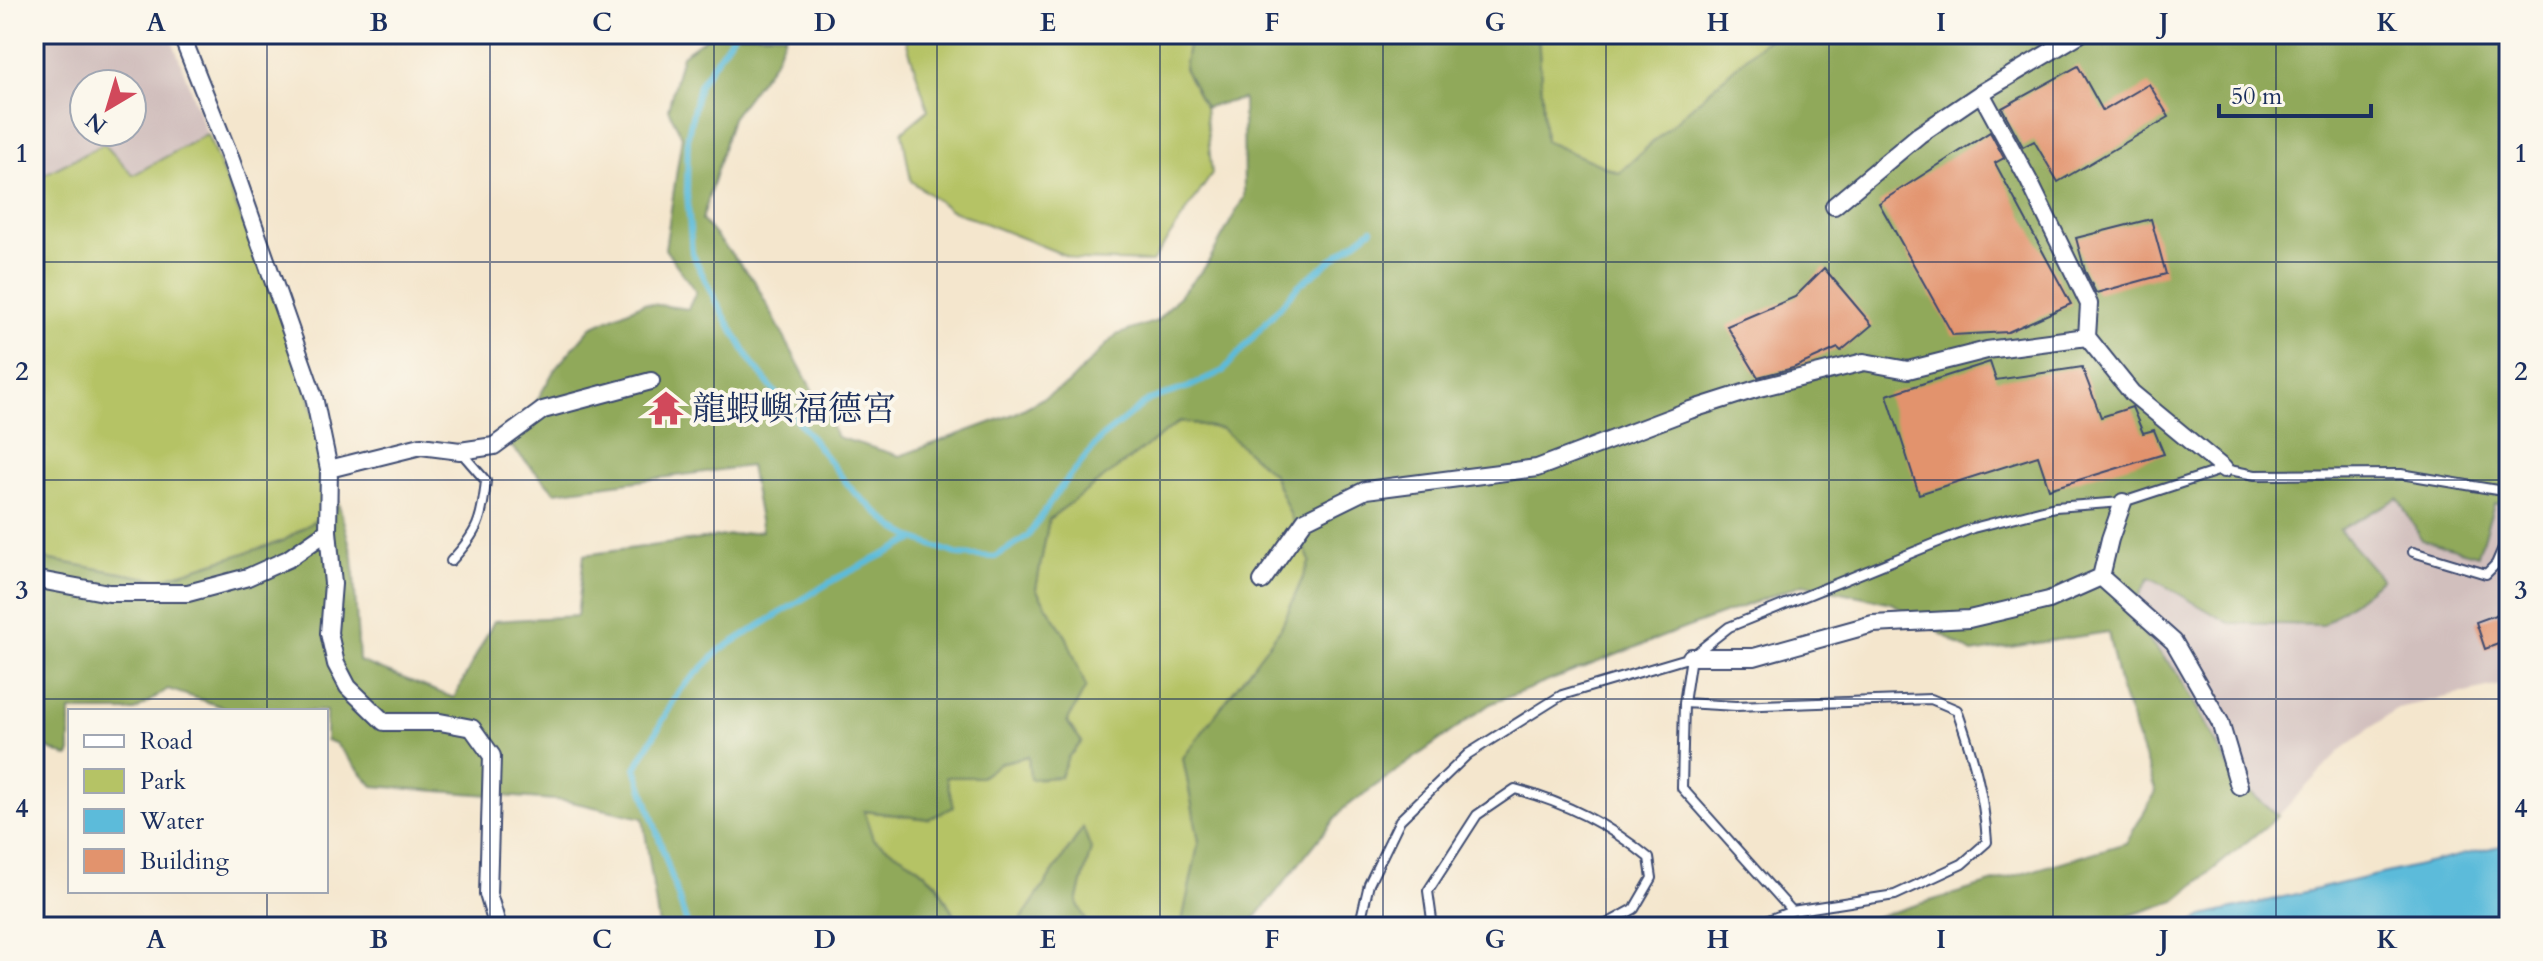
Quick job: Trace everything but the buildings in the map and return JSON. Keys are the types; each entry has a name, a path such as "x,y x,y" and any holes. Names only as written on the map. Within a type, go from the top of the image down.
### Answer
{"street":[{"path":"181,34 231,160 314,397 329,469 328,531 333,584 329,633 336,664 348,687 384,722 440,722 472,728 492,756 488,894 498,927"},
{"path":"1834,206 1919,135 1981,93 2080,34"},
{"path":"1981,93 2029,181 2089,304 2087,337 2132,393 2224,469"},
{"path":"1262,581 1305,520 1366,490 1537,468 1690,410 1759,388 1864,362 1908,370 1987,350 2087,337"},
{"path":"329,469 421,446 460,451 494,446 543,410 651,381"},
{"path":"2101,577 2123,502"},
{"path":"34,579 109,593 188,593 248,577 288,559 328,531"},
{"path":"1691,657 1754,657 1873,624 1969,619 2049,600 2101,577"},
{"path":"2101,577 2174,642 2220,722 2239,786"}],"lane":[{"path":"451,561 468,543 482,517 486,481 460,451"},
{"path":"1359,927 1369,884 1400,820 1468,754 1562,695 1691,657 1729,627 1973,528 2055,507 2123,502 2224,469 2255,475 2401,474 2509,492"},
{"path":"2413,552 2486,574 2496,564 2509,534"},
{"path":"1691,657 1684,703 1682,788 1792,911"},
{"path":"1684,703 1736,706 1931,699 1957,710 1976,762 1985,804 1987,842 1962,864 1895,895 1792,911 1750,927"},
{"path":"1433,927 1428,891 1477,815 1515,789 1552,799 1619,833 1649,858 1652,878 1634,909 1601,927"}],"shaded area":[{"path":"34,34 170,34 207,134 132,175 37,178 42,322 34,326"},
{"path":"2398,498 2422,540 2494,503 2509,502 2509,683 2398,708 2341,750 2278,816 2236,780 2127,614 2150,577 2229,623 2339,530"}],"green space":[{"path":"712,34 786,34 775,60 732,118 702,220 754,280 837,437 900,456 1014,414 1067,385 1116,335 1157,321 1206,266 1244,197 1243,99 1205,107 1184,68 1190,34 1538,34 1545,141 1619,173 1764,41 1781,34 2509,34 2509,502 2494,504 2478,555 2422,540 2398,498 2339,530 2382,579 2323,625 2229,623 2150,577 2127,615 2179,675 2236,780 2278,816 2175,901 2093,927 1842,927 2126,843 2156,792 2120,687 2108,632 1972,653 1892,603 1803,584 1490,704 1343,809 1248,927 1181,927 1199,841 1183,758 1281,628 1310,561 1273,474 1222,429 1180,421 1049,519 1036,589 1067,638 1086,687 1067,722 1082,742 1068,757 1060,777 1030,779 1028,756 1000,763 981,777 946,777 954,807 928,819 864,811 873,839 910,861 937,884 960,927 659,927 643,818 567,801 373,786 335,743 328,741 328,709 229,709 168,689 138,709 68,709 68,757 34,742 34,557 159,580 283,541 339,505 353,557 359,661 454,698 494,621 577,616 584,555 762,531 750,466 555,492 503,438 535,404 555,369 591,327 644,303 688,309 696,292 665,249 682,136 668,109 682,55"},
{"path":"904,34 1190,34 1184,68 1205,107 1212,174 1152,262 1077,260 949,209 911,181 902,132 928,110"},
{"path":"1538,34 1781,34 1764,42 1619,173 1545,142"},
{"path":"207,134 299,360 339,505 283,541 159,580 34,557 34,326 42,321 37,178 96,148 108,148 133,175"},
{"path":"1180,421 1222,429 1273,474 1310,561 1281,628 1183,758 1199,841 1181,927 1089,927 1077,902 1091,849 1083,828 1016,927 960,927 937,883 910,861 872,839 863,811 928,819 945,777 981,777 1000,763 1028,756 1068,757 1082,742 1067,722 1067,638 1036,589 1049,519"},
{"path":"1083,828 1091,849 1077,902 1089,927 1016,927"}],"water":[{"path":"2509,844 2509,927 2183,927 2203,916"}],"waterway":[{"path":"734,34 699,85 688,135 687,193 692,253 752,363 853,491 895,528 915,539"},
{"path":"688,927 636,768 679,691 720,650 837,578 915,539 959,555 995,557 1028,536 1058,491 1102,437 1149,400 1189,387 1223,371 1299,285 1372,229"}],"place":[{"name":"龍蝦嶼福德宮","path":"666,408"}]}
